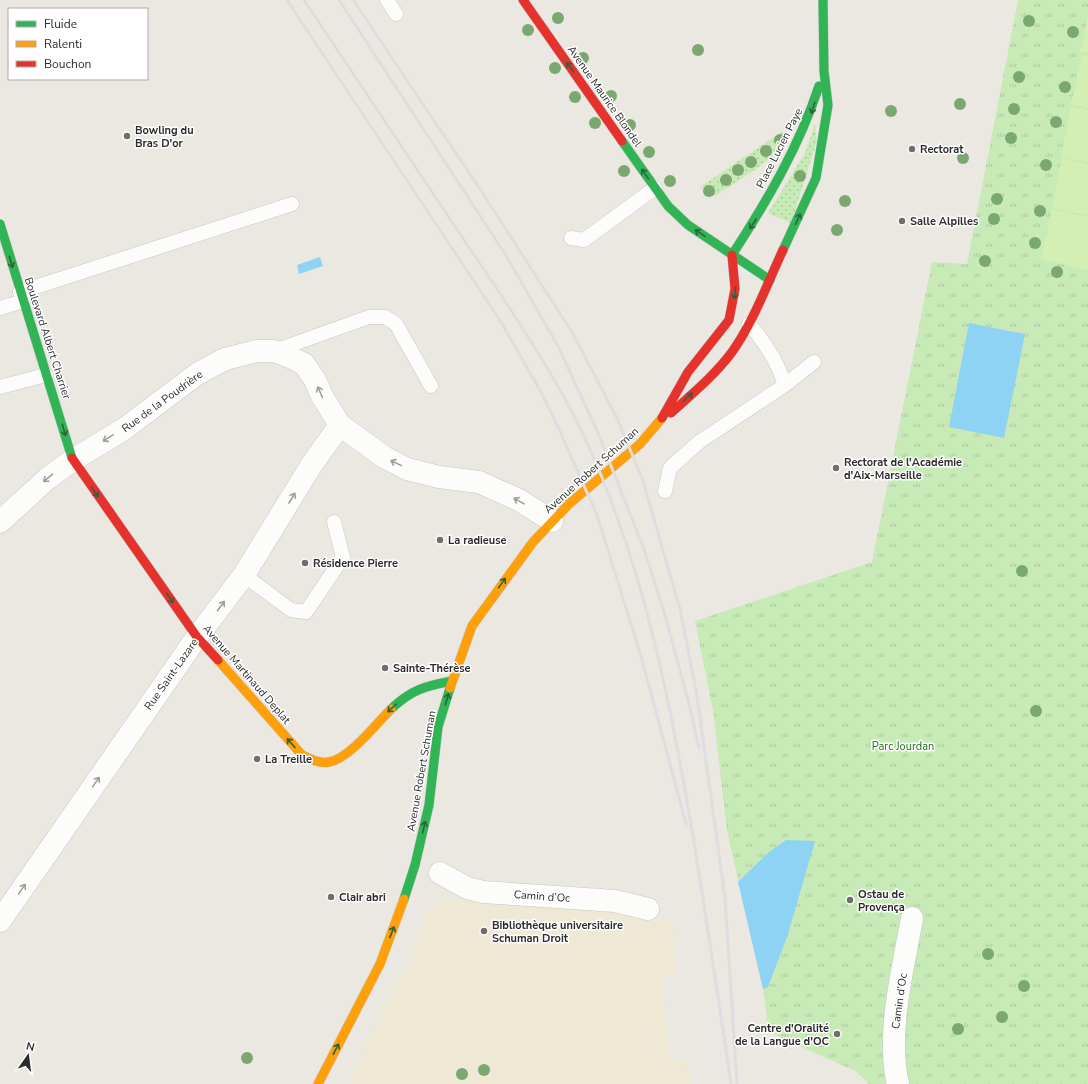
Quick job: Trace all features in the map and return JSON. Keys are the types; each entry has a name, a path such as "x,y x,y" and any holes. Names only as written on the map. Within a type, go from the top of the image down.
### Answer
{"street":[{"name":"Avenue Maurice Blondel","path":"523,0 668,206 688,225 732,255"},
{"path":"659,423 712,376 732,352 749,324 816,178 828,105 824,71 823,0"},
{"name":"Place Lucien Paye","path":"732,255 758,217 810,117 824,71"},
{"name":"Boulevard Albert Charrier","path":"0,224 73,460"},
{"path":"732,255 770,280"},
{"name":"Avenue Robert Schuman","path":"318,1084 380,964 399,915 415,865 429,805 438,727 452,681 472,626 533,542 552,521 640,444 659,423 688,372 715,340 729,320 735,289 732,255"},
{"name":"Rue de la Poudrière","path":"0,522 48,478 73,460 124,429 197,374 225,359 257,351 274,352 290,357 304,364 315,380 322,396 340,425 384,457 407,469 438,477 479,482 519,500 552,521"},
{"name":"Rue Saint-Lazare","path":"0,921 197,637 244,575 312,464 340,425"},
{"name":"Avenue Martinaud Deplat","path":"73,460 197,637 302,755 315,761 330,762 341,758 378,720 407,694 426,685 452,681"},
{"name":"Camin d’Oc","path":"440,873 467,888 483,892 615,901 648,909"},
{"name":"Camin d’Oc","path":"898,1084 894,1068 893,1050 897,1013 912,918"}],"lane":[{"path":"387,0 396,14"},
{"path":"571,238 584,240 655,188"},
{"path":"0,308 22,297 292,204"},
{"path":"274,352 369,317 384,317 396,324 431,386"},
{"path":"749,324 763,340 777,362 785,385"},
{"path":"665,491 670,468 698,442 785,385 814,362"},
{"path":"0,387 46,375"},
{"path":"244,575 291,610 306,612 343,557 334,522"}],"shaded area":[{"path":"527,895 641,914 672,923 677,976 663,977 669,1059 685,1059 692,1084 348,1084 400,975 408,965 426,913 439,900"}],"green space":[{"name":"Parc Jourdan","path":"1018,0 1088,0 1088,1084 869,1084 857,1072 769,1032 763,989 727,831 713,710 695,621 872,562 932,262 967,264"},
{"path":"1088,15 1088,53 1080,52"},
{"path":"1082,55 1088,56 1088,108 1071,104"},
{"path":"1071,107 1088,110 1088,162 1061,157"},
{"path":"815,124 817,141 791,223 768,213 805,153"},
{"path":"783,131 784,136 782,145 779,149 749,174 715,196 700,187"},
{"path":"1062,158 1088,164 1088,215 1052,208"},
{"path":"1052,209 1088,217 1088,270 1041,259"}],"water":[{"path":"320,257 323,266 299,274 297,265"},
{"path":"969,323 1025,334 1004,438 949,427"},
{"path":"786,840 815,841 788,934 768,987 763,989 738,882 768,853"}],"railway":[{"path":"287,0 501,322 541,392 558,427 597,515 641,656 686,824"},
{"path":"304,0 532,342 576,420 609,496 627,545 656,647 678,750 696,854 731,1084"},
{"path":"339,0 507,257 558,346 598,433 645,552 665,615 689,704 699,748"},
{"path":"353,0 476,183 572,332 616,416 642,478 680,609 697,696 725,898 737,1084"}],"traffic: fast":[{"path":"783,250 816,178 828,105 824,71 823,0"},
{"path":"732,255 770,194 792,152 802,131 819,86"},
{"path":"622,141 668,206 688,225 770,280"},
{"path":"0,224 72,458"},
{"path":"391,709 412,693 426,687 452,681"},
{"path":"404,899 415,865 429,805 438,727 450,688"}],"traffic: slow":[{"path":"450,688 472,626 533,542 569,504 640,444 662,418"},
{"path":"218,660 302,755 315,761 329,762 337,759 354,748 391,709"},
{"path":"318,1084 380,964 404,899"}],"traffic: jam":[{"path":"523,0 622,141"},
{"path":"671,413 711,376 732,352 754,315 783,250"},
{"path":"662,418 688,372 729,320 735,289 732,255"},
{"path":"72,458 197,637 218,660"}],"place":[{"name":"Bowling du Bras D'or","path":"127,136"},
{"name":"Rectorat","path":"912,149"},
{"name":"Salle Alpilles","path":"902,221"},
{"name":"Rectorat de l'Académie d'Aix-Marseille","path":"836,468"},
{"name":"La radieuse","path":"440,540"},
{"name":"Résidence Pierre","path":"305,563"},
{"name":"Sainte-Thérèse","path":"385,668"},
{"name":"La Treille","path":"257,759"},
{"name":"Clair abri","path":"331,897"},
{"name":"Ostau de Provença","path":"850,900"},
{"name":"Bibliothèque universitaire Schuman Droit","path":"484,931"},
{"name":"Centre d'Oralité de la Langue d'OC","path":"837,1034"}]}
